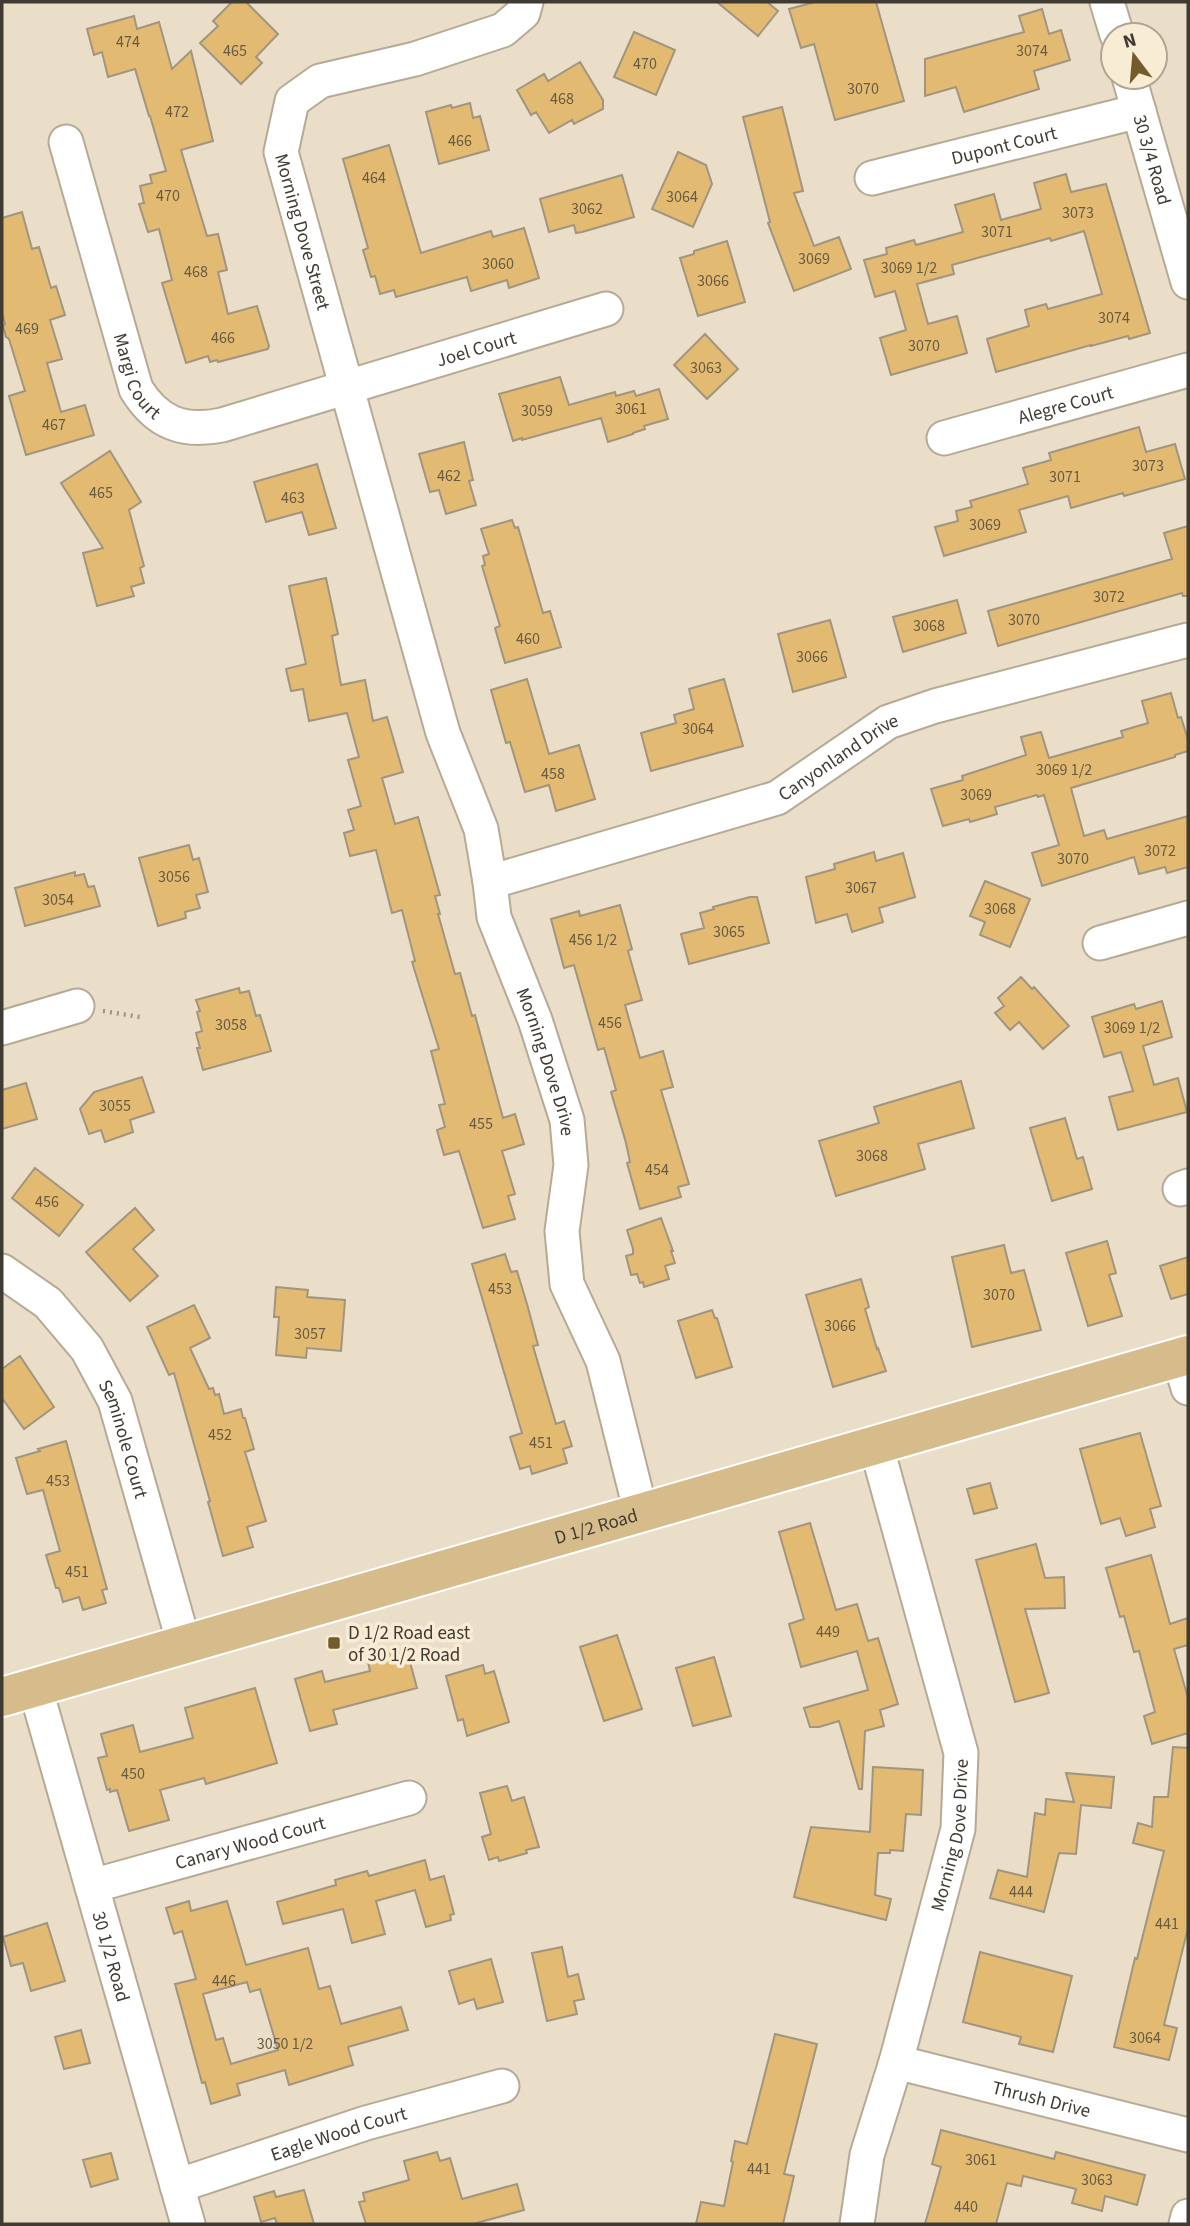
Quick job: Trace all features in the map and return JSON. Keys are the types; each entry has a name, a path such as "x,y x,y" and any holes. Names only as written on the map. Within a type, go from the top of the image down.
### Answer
{"main road":[{"name":"D 1/2 Road","path":"18,1692 876,1445 1185,1367"}],"street":[{"name":"Morning Dove Street","path":"411,615 281,152 292,101 320,80 415,59 503,30 523,13 526,2"},
{"path":"1107,2 1113,21"},
{"name":"30 3/4 Road","path":"1133,91 1188,282"},
{"name":"Dupont Court","path":"872,178 1139,111"},
{"name":"Margi Court","path":"66,142 136,389 153,411 176,425 204,429 347,387"},
{"name":"Joel Court","path":"347,387 606,309"},
{"name":"Alegre Court","path":"944,438 1188,370"},
{"name":"Morning Dove Drive","path":"411,615 443,733 481,829 494,917 535,1020 567,1120 571,1165 562,1231 567,1284 603,1361 641,1513"},
{"name":"Canyonland Drive","path":"490,882 777,798 888,722 935,706 1188,640"},
{"path":"1100,943 1188,918"},
{"path":"2,1028 77,1006"},
{"name":"Seminole Court","path":"2,1270 48,1303 87,1349 115,1401 184,1644"},
{"name":"Morning Dove Drive","path":"857,2224 867,2155 896,2062 958,1829 961,1753 876,1445"},
{"name":"30 1/2 Road","path":"18,1692 92,1886 188,2224"},
{"name":"Canary Wood Court","path":"92,1886 410,1798"},
{"name":"Thrush Drive","path":"896,2062 1188,2135"},
{"name":"Eagle Wood Court","path":"177,2186 366,2123 502,2087"},
{"path":"1186,2224 1188,2216"}],"building":[{"path":"232,2 246,2 278,34 256,57 262,63 241,84 200,43 218,26 213,21"},
{"path":"717,2 767,2 778,11 758,36"},
{"path":"815,2 876,2 904,101 835,120 814,44 801,48 789,9"},
{"path":"1042,9 1049,34 1061,30 1070,60 1034,71 1039,89 964,112 956,87 925,96 925,59 1024,32 1019,16"},
{"path":"134,16 137,29 159,22 172,69 191,51 213,141 181,150 207,236 218,234 227,270 218,272 228,314 257,306 268,349 218,362 210,362 208,356 186,363 162,283 172,280 159,229 148,232 139,204 144,203 140,186 152,183 150,175 166,171 150,116 135,69 108,77 102,52 94,55 87,29"},
{"path":"634,32 675,50 656,95 614,77"},
{"path":"580,62 603,100 603,109 574,124 572,120 549,133 536,112 531,115 517,90 544,74 548,81"},
{"path":"470,103 473,118 480,116 489,150 439,164 426,112"},
{"path":"782,107 803,191 794,193 814,246 839,237 851,269 794,291 768,223 770,222 743,117"},
{"path":"389,145 421,253 491,231 493,237 524,228 539,278 509,288 507,280 471,291 467,277 396,297 394,290 380,294 375,276 371,277 363,250 368,248 343,159"},
{"path":"678,152 706,165 712,184 693,227 652,209"},
{"path":"1066,174 1071,192 1106,184 1150,333 1091,345 996,372 987,339 1029,326 1025,310 1046,304 1048,309 1102,294 1084,231 952,265 954,274 917,284 928,324 957,316 967,353 891,375 880,338 906,330 895,291 875,297 864,260 887,254 886,248 914,240 916,245 963,232 955,205 994,194 1001,220 1041,209 1034,183"},
{"path":"622,175 634,217 582,232 576,233 574,225 549,232 540,199"},
{"path":"22,212 32,249 39,247 51,288 56,286 65,315 50,320 62,359 47,363 61,412 85,405 94,435 26,455 9,396 25,391 9,339 6,337 2,313 2,218"},
{"path":"727,241 745,302 698,316 680,258"},
{"path":"705,334 738,369 707,399 674,365"},
{"path":"560,377 569,405 615,392 616,396 634,391 636,396 659,389 668,419 608,442 601,418 513,441 499,394"},
{"path":"1139,427 1146,452 1175,444 1185,479 1071,508 1068,496 1019,510 1026,532 944,556 935,527 958,521 956,511 972,507 970,501 1028,484 1023,468 1051,460 1049,453"},
{"path":"464,442 473,480 469,481 476,505 446,514 439,490 430,492 419,454"},
{"path":"110,451 141,502 129,510 144,566 140,568 144,583 131,587 134,596 97,606 83,553 103,548 61,483"},
{"path":"317,464 336,528 309,535 302,512 266,522 254,482"},
{"path":"512,520 515,528 518,527 543,613 550,611 561,647 505,663 495,628 500,626 482,566 485,565 483,556 489,554 481,529"},
{"path":"1188,526 1188,596 1183,596 1182,593 998,646 988,611 1172,559 1164,533"},
{"path":"326,578 338,634 332,636 341,685 365,680 373,721 387,717 403,772 382,778 395,824 418,817 440,895 435,896 438,914 455,974 460,973 472,1016 475,1015 503,1118 515,1114 524,1144 502,1151 515,1194 508,1196 515,1219 483,1228 459,1151 444,1155 437,1130 445,1127 439,1105 445,1104 431,1051 439,1049 412,962 415,961 402,910 392,913 376,850 350,856 344,833 354,830 348,810 361,806 348,760 359,757 347,713 309,721 303,689 291,691 286,669 306,664 289,586"},
{"path":"957,600 966,633 903,652 893,617"},
{"path":"830,620 846,677 793,692 778,634"},
{"path":"527,679 549,754 579,745 595,799 556,811 549,785 525,792 510,742 506,743 491,690"},
{"path":"724,679 743,746 651,771 641,733 676,723 674,715 694,709 689,689"},
{"path":"1171,693 1188,740 1188,751 1071,788 1084,836 1104,830 1107,839 1188,816 1188,867 1167,873 1165,867 1139,874 1134,857 1042,886 1032,853 1059,845 1044,795 995,807 997,814 943,826 931,789 963,780 962,776 1026,755 1021,737 1041,732 1049,758 1123,737 1121,731 1148,723 1142,701"},
{"path":"189,845 193,860 199,858 208,892 196,895 200,908 185,912 186,918 158,926 139,858"},
{"path":"874,852 876,861 903,853 915,897 879,908 883,922 852,932 847,914 816,923 806,877 835,869 834,864"},
{"path":"75,872 75,876 84,874 88,887 94,886 100,906 25,926 15,888"},
{"path":"985,881 1030,899 1010,947 980,935 985,922 970,916"},
{"path":"757,897 769,943 689,964 681,934 704,928 700,913"},
{"path":"620,905 632,949 628,951 642,1000 625,1005 640,1058 663,1051 673,1087 661,1090 689,1184 678,1187 681,1197 640,1209 627,1163 630,1162 626,1143 611,1092 616,1090 604,1048 598,1050 574,965 564,968 551,919 579,911 580,916"},
{"path":"1021,977 1032,989 1034,987 1069,1026 1043,1049 1019,1022 1010,1030 995,1013 1004,1006 998,998"},
{"path":"239,988 240,993 249,991 271,1051 203,1070 197,1048 200,1048 196,1033 202,1031 196,1000"},
{"path":"1162,1001 1172,1037 1143,1046 1154,1085 1178,1078 1187,1112 1118,1130 1109,1097 1133,1091 1121,1052 1104,1057 1092,1017 1134,1004 1136,1009"},
{"path":"142,1077 154,1112 130,1120 133,1132 105,1142 101,1130 89,1134 80,1109 94,1092"},
{"path":"961,1081 974,1128 918,1144 925,1169 836,1196 819,1141 879,1123 874,1107"},
{"path":"26,1083 37,1119 2,1129 2,1090"},
{"path":"1065,1118 1077,1159 1083,1157 1092,1189 1052,1201 1030,1128"},
{"path":"35,1168 83,1205 59,1236 12,1198"},
{"path":"135,1208 154,1230 133,1249 158,1276 130,1301 86,1252"},
{"path":"661,1218 675,1263 665,1266 669,1279 644,1287 637,1274 631,1275 626,1256 633,1254 633,1249 627,1230"},
{"path":"1107,1241 1116,1273 1109,1275 1122,1316 1088,1326 1066,1253"},
{"path":"1004,1245 1011,1273 1024,1270 1041,1330 972,1347 952,1257"},
{"path":"505,1254 511,1272 517,1271 527,1304 538,1345 533,1346 556,1424 564,1421 572,1446 563,1449 567,1463 532,1474 530,1466 520,1469 510,1437 522,1433 472,1264"},
{"path":"1188,1257 1188,1294 1171,1299 1160,1266"},
{"path":"861,1279 869,1307 865,1309 886,1371 833,1387 806,1295"},
{"path":"276,1287 308,1290 307,1297 345,1300 341,1351 307,1348 306,1358 276,1355 279,1317 274,1317"},
{"path":"194,1305 210,1338 190,1348 209,1389 213,1388 215,1395 219,1394 224,1414 241,1409 245,1418 254,1449 245,1452 266,1521 247,1527 253,1547 223,1556 174,1373 169,1375 147,1327"},
{"path":"712,1310 732,1367 696,1378 678,1321"},
{"path":"20,1356 54,1407 24,1429 2,1398 2,1369"},
{"path":"1140,1433 1161,1506 1150,1509 1155,1527 1126,1536 1120,1518 1101,1524 1080,1449"},
{"path":"66,1441 107,1589 102,1590 106,1603 83,1610 79,1597 63,1602 59,1588 56,1588 46,1555 60,1551 43,1490 27,1494 16,1458"},
{"path":"990,1483 997,1508 974,1514 967,1489"},
{"path":"810,1523 836,1610 857,1604 868,1641 878,1638 898,1704 880,1710 884,1726 865,1731 862,1789 859,1789 839,1721 810,1727 804,1708 868,1690 857,1651 801,1667 789,1624 804,1619 779,1532"},
{"path":"1036,1544 1045,1578 1064,1577 1065,1608 1025,1609 1049,1693 1015,1702 976,1560"},
{"path":"1151,1555 1170,1624 1188,1618 1188,1645 1174,1649 1188,1698 1188,1733 1152,1744 1144,1716 1155,1712 1139,1651 1134,1652 1124,1616 1120,1617 1106,1568"},
{"path":"617,1635 642,1709 604,1721 580,1647"},
{"path":"393,1650 394,1655 407,1651 417,1688 333,1710 337,1724 310,1731 295,1679 322,1671 325,1682 370,1671 367,1657"},
{"path":"714,1657 731,1716 693,1726 676,1668"},
{"path":"483,1665 485,1674 494,1671 509,1722 467,1736 463,1719 458,1721 446,1676"},
{"path":"255,1688 277,1763 206,1784 204,1778 160,1790 169,1820 129,1831 117,1790 107,1790 98,1758 107,1756 101,1734 133,1725 140,1752 193,1738 185,1708"},
{"path":"1173,1747 1188,1748 1188,1928 1164,2025 1177,2028 1169,2060 1114,2047 1164,1851 1133,1843 1138,1823 1152,1827 1154,1797 1168,1797"},
{"path":"873,1767 923,1770 921,1815 906,1814 903,1851 878,1853 875,1895 891,1899 886,1920 794,1897 811,1827 870,1832"},
{"path":"1066,1773 1114,1777 1111,1808 1081,1805 1076,1854 1059,1853 1044,1912 990,1898 998,1870 1027,1877 1035,1813 1045,1815 1046,1799 1074,1802"},
{"path":"507,1786 512,1801 524,1797 539,1847 499,1861 498,1857 489,1860 482,1837 491,1834 480,1793"},
{"path":"425,1860 430,1880 444,1876 454,1914 450,1915 451,1920 426,1927 415,1890 376,1901 385,1934 352,1943 343,1909 283,1924 277,1902 336,1885 335,1880 367,1871 369,1876"},
{"path":"189,1901 191,1911 227,1901 246,1965 308,1948 319,1989 330,1986 341,2024 401,2007 408,2030 348,2047 353,2065 289,2085 285,2070 237,2084 240,2095 211,2104 205,2082 202,2083 175,1984 196,1979 182,1931 174,1934 166,1908","holes":["247,1982 250,1992 260,1989 278,2050 231,2064 223,2038 216,2040 203,1994"]},
{"path":"47,1923 65,1981 31,1991 23,1963 11,1966 3,1937"},
{"path":"562,1947 568,1977 578,1974 584,1999 574,2001 577,2014 547,2021 532,1953"},
{"path":"980,1952 1072,1976 1053,2052 1019,2044 1021,2037 963,2022"},
{"path":"491,1959 503,2002 477,2009 474,1999 459,2004 449,1971"},
{"path":"81,2030 90,2063 64,2069 55,2037"},
{"path":"775,2034 817,2044 784,2174 794,2176 783,2224 696,2224 701,2202 724,2206 735,2141 747,2144"},
{"path":"941,2130 1054,2159 1056,2152 1145,2175 1137,2205 1105,2196 1102,2211 1072,2203 1076,2189 1023,2176 1021,2186 1007,2183 996,2224 925,2224 941,2167 932,2164"},
{"path":"437,2152 440,2161 450,2158 462,2199 517,2184 524,2210 473,2224 366,2224 359,2202 365,2201 363,2193 409,2180 404,2161"},
{"path":"111,2153 118,2179 91,2187 83,2160"},
{"path":"304,2190 314,2224 277,2224 275,2218 261,2222 254,2197 274,2191 276,2197"}],"place":[{"name":"D 1/2 Road east of 30 1/2 Road","path":"334,1643"}]}
